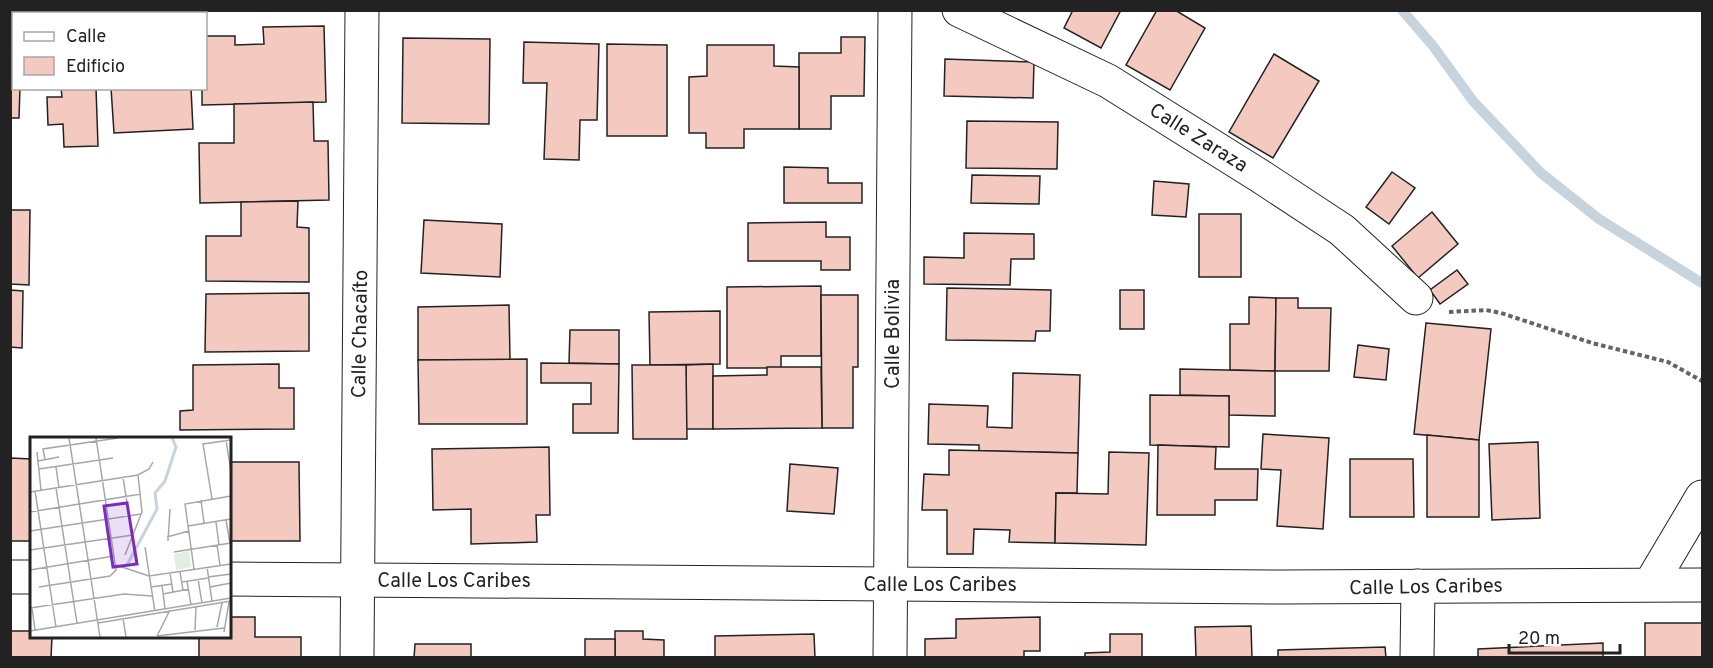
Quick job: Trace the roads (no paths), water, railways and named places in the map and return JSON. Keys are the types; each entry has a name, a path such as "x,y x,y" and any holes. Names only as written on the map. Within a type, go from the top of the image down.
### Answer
{"street":[{"name":"Calle Chacaíto","path":"357,657 362,10"},
{"name":"Calle Bolivia","path":"890,657 895,10"},
{"name":"Calle Zaraza","path":"959,10 1108,81 1250,169 1342,230 1416,298"},
{"path":"1651,583 1702,497"},
{"path":"10,577 30,577"},
{"name":"Calle Los Caribes","path":"231,579 890,584 1418,586 1651,583 1702,585"},
{"path":"1417,657 1418,586"}],"waterway":[{"path":"1402,10 1433,46 1473,101 1541,173 1599,219 1702,283"}]}
